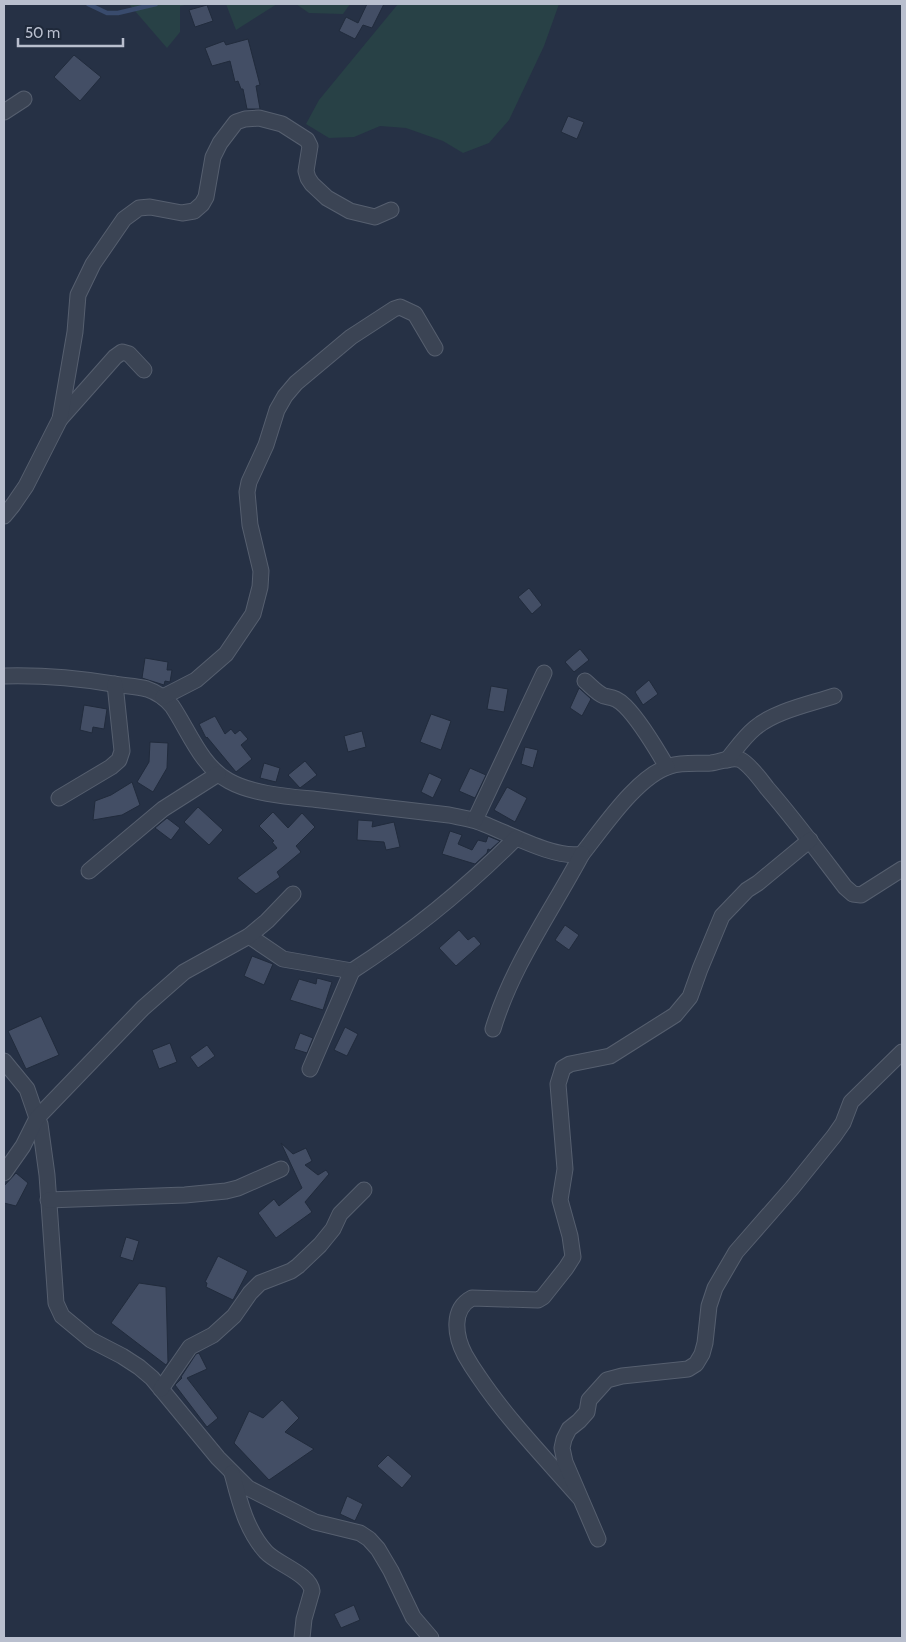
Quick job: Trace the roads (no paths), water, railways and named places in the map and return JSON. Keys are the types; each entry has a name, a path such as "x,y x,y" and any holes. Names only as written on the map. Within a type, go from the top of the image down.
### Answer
{"street":[{"path":"4,112 24,99"},
{"path":"60,419 75,332 78,295 93,264 124,219 139,208 150,207 182,213 194,211 202,204 206,197 213,157 236,122 259,118 282,124 307,140 310,146 306,171 308,178 327,198 350,211 375,217 391,210"},
{"path":"163,698 196,680 226,654 253,614 260,587 261,571 250,525 247,492 249,482 266,445 277,410 285,396 296,383 351,337 400,307 415,314 436,348"},
{"path":"4,516 26,486 60,419 115,357 122,352 129,354 144,370"},
{"path":"475,820 544,673"},
{"path":"4,676 39,675 147,689 171,705 186,731 210,766 218,774 230,782 248,789 280,795 449,815 475,820 560,854 569,856 582,854"},
{"path":"585,682 604,696 612,696 626,706 668,767"},
{"path":"58,798 111,767 119,760 122,751 115,684"},
{"path":"727,760 757,726 774,717 834,696"},
{"path":"493,1029 498,1012 520,963 582,854 611,817 642,783 652,774 668,767 683,763 740,760 751,769 810,840 845,887 853,894 861,895 902,869"},
{"path":"89,871 163,809 218,774"},
{"path":"310,1069 352,971 374,957 450,899 516,838"},
{"path":"579,1497 498,1405 464,1355 456,1328 459,1310 466,1301 472,1298 538,1300 543,1297 573,1257 570,1236 560,1200 565,1169 558,1084 563,1068 570,1064 610,1056 675,1015 690,997 722,916 747,890 810,840"},
{"path":"4,1173 23,1146 36,1118 143,1008 184,972 249,936 267,921 293,894"},
{"path":"249,936 283,959 352,971"},
{"path":"598,1539 565,1462 562,1448 569,1429 587,1412 590,1400 607,1380 622,1376 688,1369 696,1364 706,1343 709,1306 715,1288 736,1252 834,1136 843,1123 852,1102 902,1052"},
{"path":"4,1061 27,1089 36,1118 40,1124 56,1303 62,1316 90,1340 139,1367 161,1389 232,1473 248,1488 315,1522 360,1533 369,1539 378,1549 391,1571 413,1616 431,1638"},
{"path":"48,1200 184,1195 226,1191 238,1188 281,1169"},
{"path":"161,1389 190,1347 213,1335 234,1316 260,1283 291,1271 298,1266 320,1246 333,1229 340,1214 364,1190"},
{"path":"232,1473 241,1507 253,1534 266,1552 283,1565 304,1577 312,1586 304,1619 302,1638"}],"waterway":[{"path":"88,4 107,13 118,13 156,4"}]}
